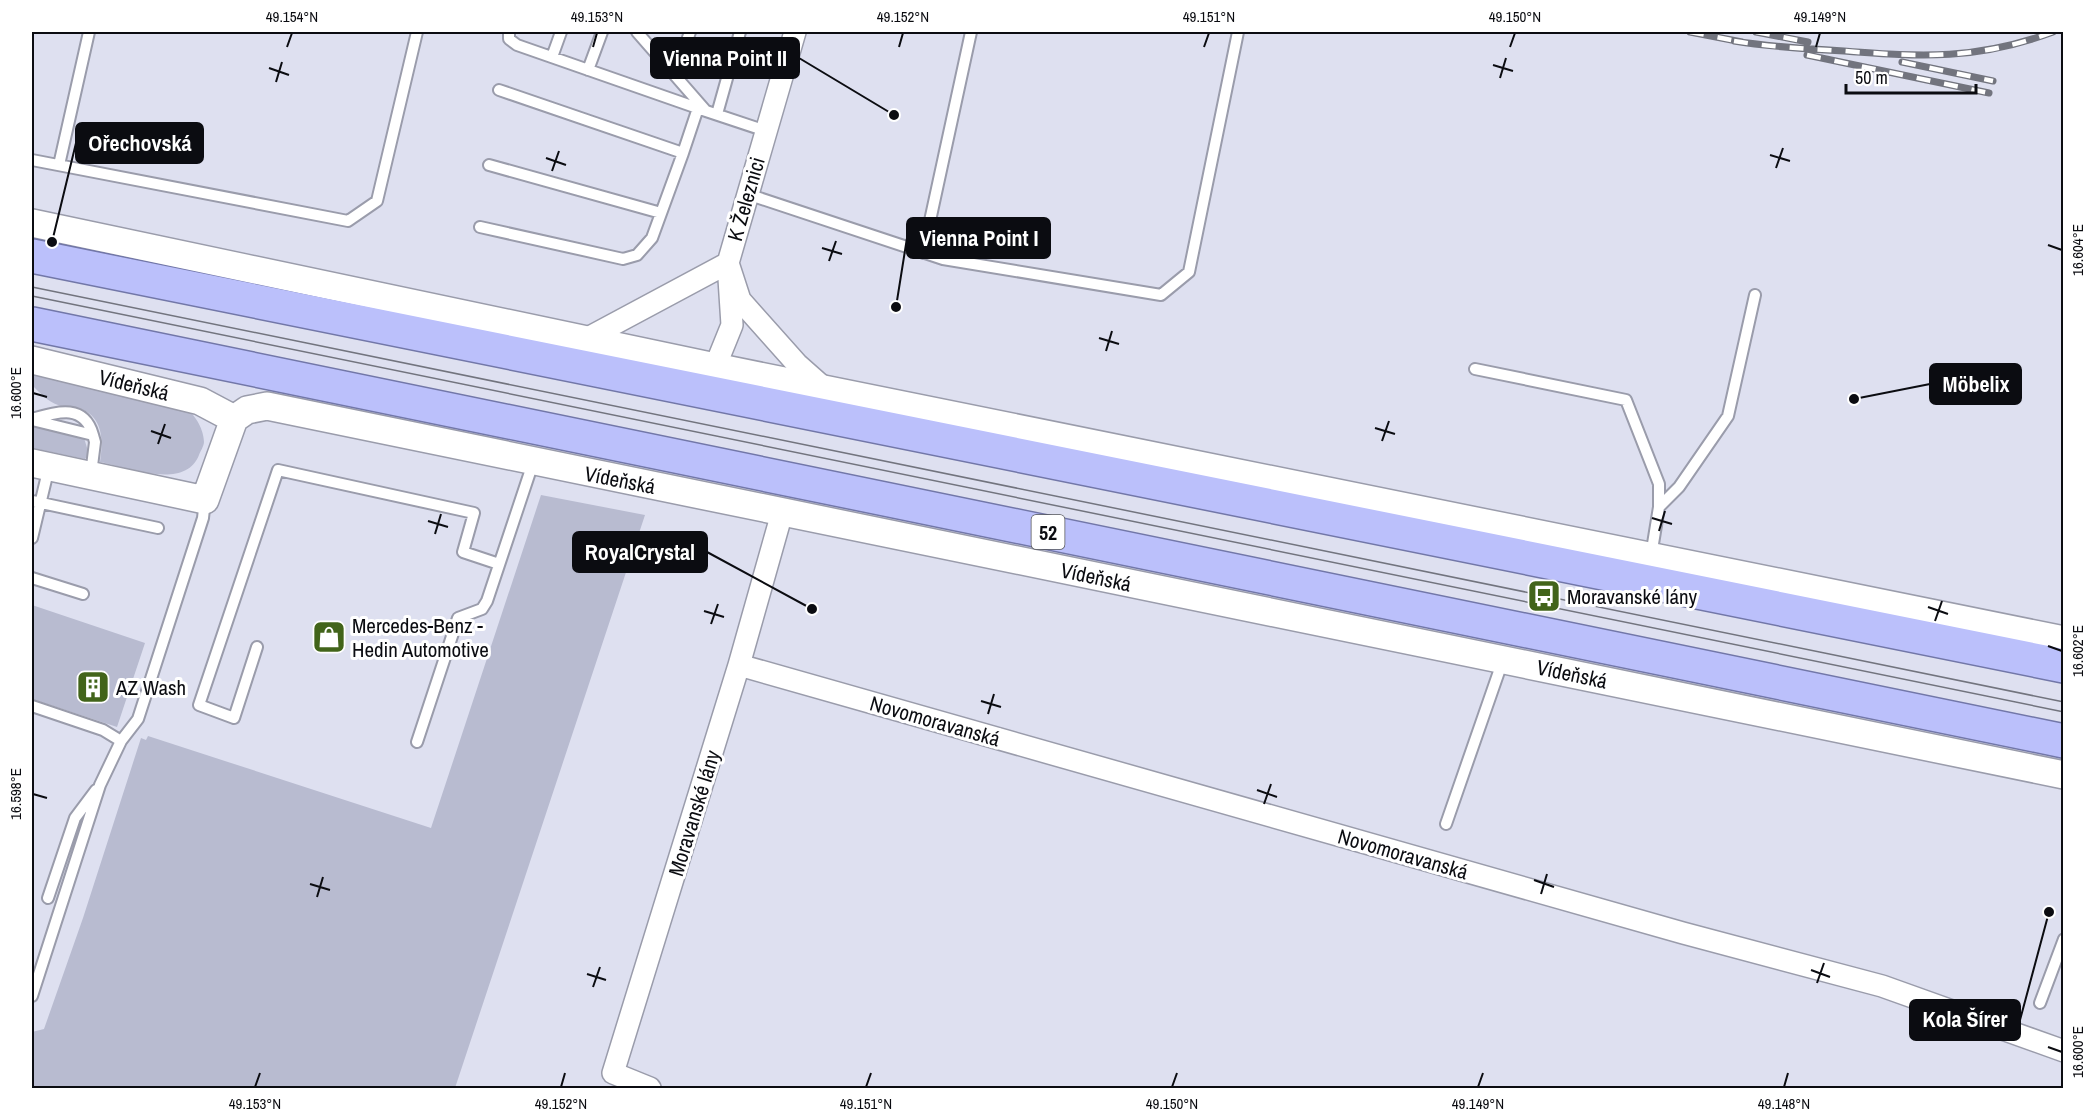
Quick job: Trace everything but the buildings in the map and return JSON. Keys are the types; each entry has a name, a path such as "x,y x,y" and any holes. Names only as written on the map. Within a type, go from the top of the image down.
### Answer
{"highway":[{"path":"32,256 2064,666"},
{"name":"Vídeňská","path":"32,324 2064,741"}],"street":[{"name":"K Železnici","path":"715,367 732,325 728,263 795,32"},
{"path":"32,223 715,367 823,387 2064,640"},
{"path":"586,339 728,263 740,300 796,364 823,387"},
{"name":"Vídeňská","path":"32,360 200,401 234,419 247,410 267,406 533,463 2064,775"},
{"path":"40,465 205,500 234,419"},
{"name":"Moravanské lány","path":"650,1089 613,1073 739,665 782,513"},
{"name":"Novomoravanská","path":"739,665 1683,933 1882,986 2064,1051"}],"lane":[{"path":"59,165 89,32"},
{"path":"32,160 348,221 377,201 417,32"},
{"path":"509,32 509,39 517,45 766,131"},
{"path":"552,57 561,32"},
{"path":"588,70 602,32"},
{"path":"675,75 690,32"},
{"path":"480,227 623,259 637,255 652,237 683,153 707,111 740,32"},
{"path":"923,252 971,32"},
{"path":"747,194 944,259 1161,296 1189,272 1238,32"},
{"path":"641,33 707,111"},
{"path":"499,90 683,153"},
{"path":"489,165 661,213"},
{"path":"1659,507 1679,487 1728,416 1755,295"},
{"path":"1475,369 1626,400 1659,484 1659,507 1651,556"},
{"path":"32,420 93,435 91,474"},
{"path":"417,742 458,618 482,609 500,564 533,463"},
{"path":"32,538 40,465"},
{"path":"257,647 234,718 199,705 278,470 474,513 463,552 500,564"},
{"path":"32,996 100,785 121,741 138,718 203,518 205,500"},
{"path":"37,501 158,528"},
{"path":"32,578 83,594"},
{"path":"1446,824 1503,660"},
{"path":"32,706 103,730 121,741"},
{"path":"48,898 75,818 100,785"},
{"path":"2040,1003 2064,939"}],"shaded area":[{"path":"32,369 187,410 196,419 203,433 204,444 199,455 192,466 182,472 169,474 155,474 100,462 102,447 100,431 94,418 81,409 54,404 47,399 32,385"},
{"path":"41,426 84,438 89,454 85,459 32,448 32,427"},
{"path":"541,495 645,515 455,1088 32,1088 32,1032 44,1029 83,918 141,738 146,740 148,736 431,828"},
{"path":"32,605 145,643 117,727 32,699"}],"tram line":[{"path":"32,287 2064,702"},
{"path":"32,296 2064,712"}],"railway":[{"path":"1690,32 1742,42"},
{"path":"1756,32 1808,42"},
{"path":"1734,41 1802,49 1925,55 1999,48 2053,32"},
{"path":"1807,55 1989,93"},
{"path":"1902,62 1993,81"}],"place":[{"name":"Vienna Point II","path":"894,115"},
{"name":"Ořechovská","path":"52,242"},
{"name":"Vienna Point I","path":"896,307"},
{"name":"Möbelix","path":"1854,399"},
{"name":"Moravanské lány","path":"1544,596"},
{"name":"RoyalCrystal","path":"812,609"},
{"name":"Mercedes-Benz - Hedin Automotive","path":"329,637"},
{"name":"AZ Wash","path":"93,687"},
{"name":"Kola Šírer","path":"2049,912"}]}
